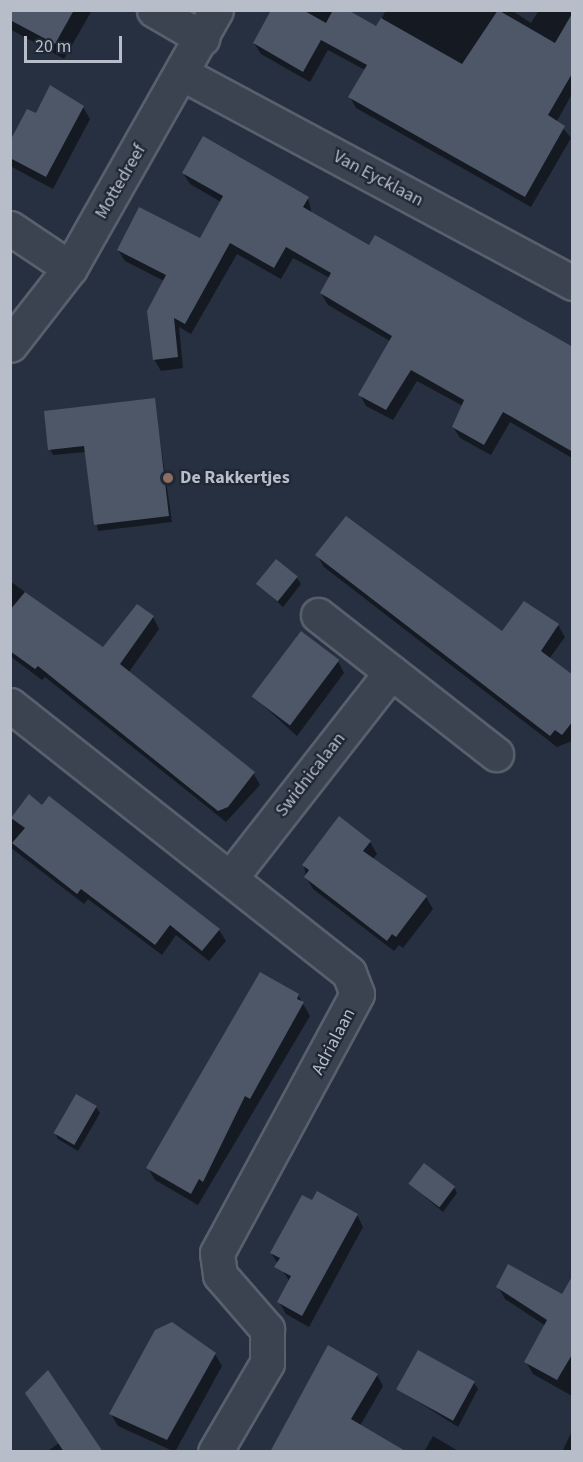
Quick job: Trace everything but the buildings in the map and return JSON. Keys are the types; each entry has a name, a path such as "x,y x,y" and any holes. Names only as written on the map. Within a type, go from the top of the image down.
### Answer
{"street":[{"path":"154,10 209,24"},
{"name":"Mottedreef","path":"10,345 70,268 183,74 209,24"},
{"name":"Van Eycklaan","path":"183,74 573,283"},
{"path":"10,228 70,268"},
{"path":"318,615 496,754"},
{"name":"Swidnicalaan","path":"231,877 391,672"},
{"name":"Adrialaan","path":"10,705 231,877 349,973 357,994 218,1253 220,1275 267,1329 267,1363 215,1452"}],"place":[{"name":"De Rakkertjes","path":"168,478"}]}
